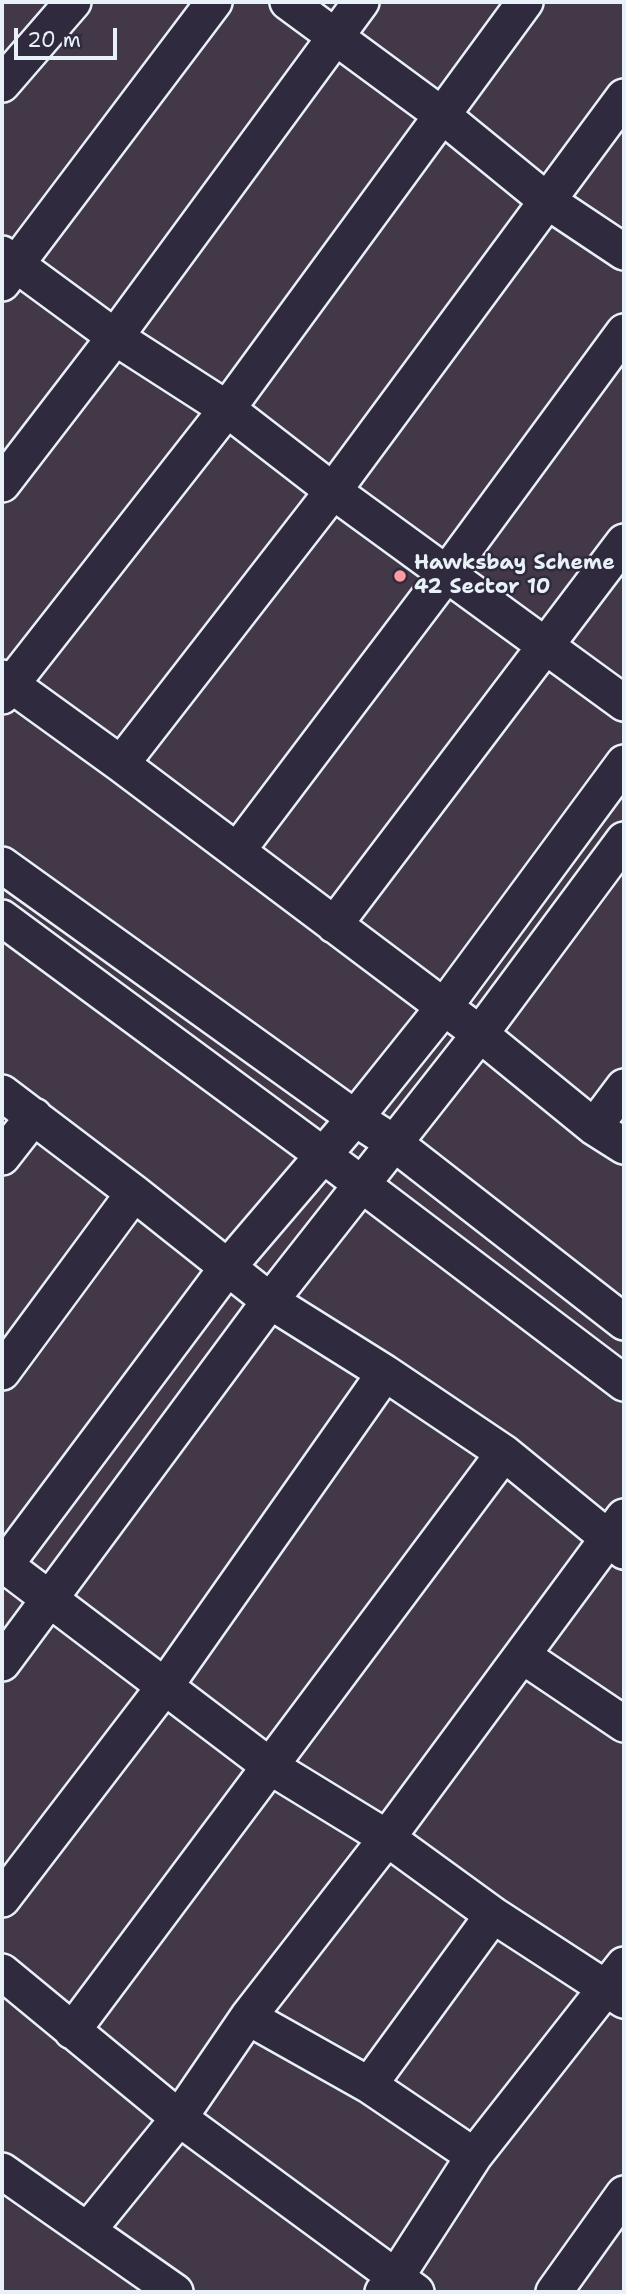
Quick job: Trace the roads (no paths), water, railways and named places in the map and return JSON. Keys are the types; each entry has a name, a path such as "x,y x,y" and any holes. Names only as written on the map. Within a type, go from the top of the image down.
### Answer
{"street":[{"path":"2,84 73,2"},
{"path":"214,2 6,267 228,408 333,491 624,703"},
{"path":"288,2 443,116 546,200 624,252"},
{"path":"2,484 116,337 361,2"},
{"path":"525,2 228,408 5,686 121,764 480,1034 594,1127 624,1146"},
{"path":"121,764 333,491 624,97"},
{"path":"237,851 447,573 624,332"},
{"path":"334,925 624,542"},
{"path":"2,1972 179,2118 398,2287 474,2156 619,1984 494,1915 387,1838 271,1767 3,1566 227,1268 355,1118 444,1007 624,763"},
{"path":"2,1663 270,1301 480,1034 624,840"},
{"path":"2,865 355,1118 394,1143 624,1322"},
{"path":"2,918 323,1155 624,1383"},
{"path":"594,1127 624,1087"},
{"path":"2,1093 270,1301 385,1373 504,1453 619,1536 523,1656 387,1838 248,2017 179,2118 88,2230"},
{"path":"2,1157 34,1116"},
{"path":"2,1372 134,1193"},
{"path":"2,1899 165,1686 385,1373"},
{"path":"72,2031 504,1453"},
{"path":"523,1656 624,1724"},
{"path":"369,2085 494,1915"},
{"path":"248,2017 369,2085 474,2156"},
{"path":"2,2171 175,2292"},
{"path":"554,2292 624,2194"}],"place":[{"name":"Hawksbay Scheme 42 Sector 10","path":"400,576"}]}
